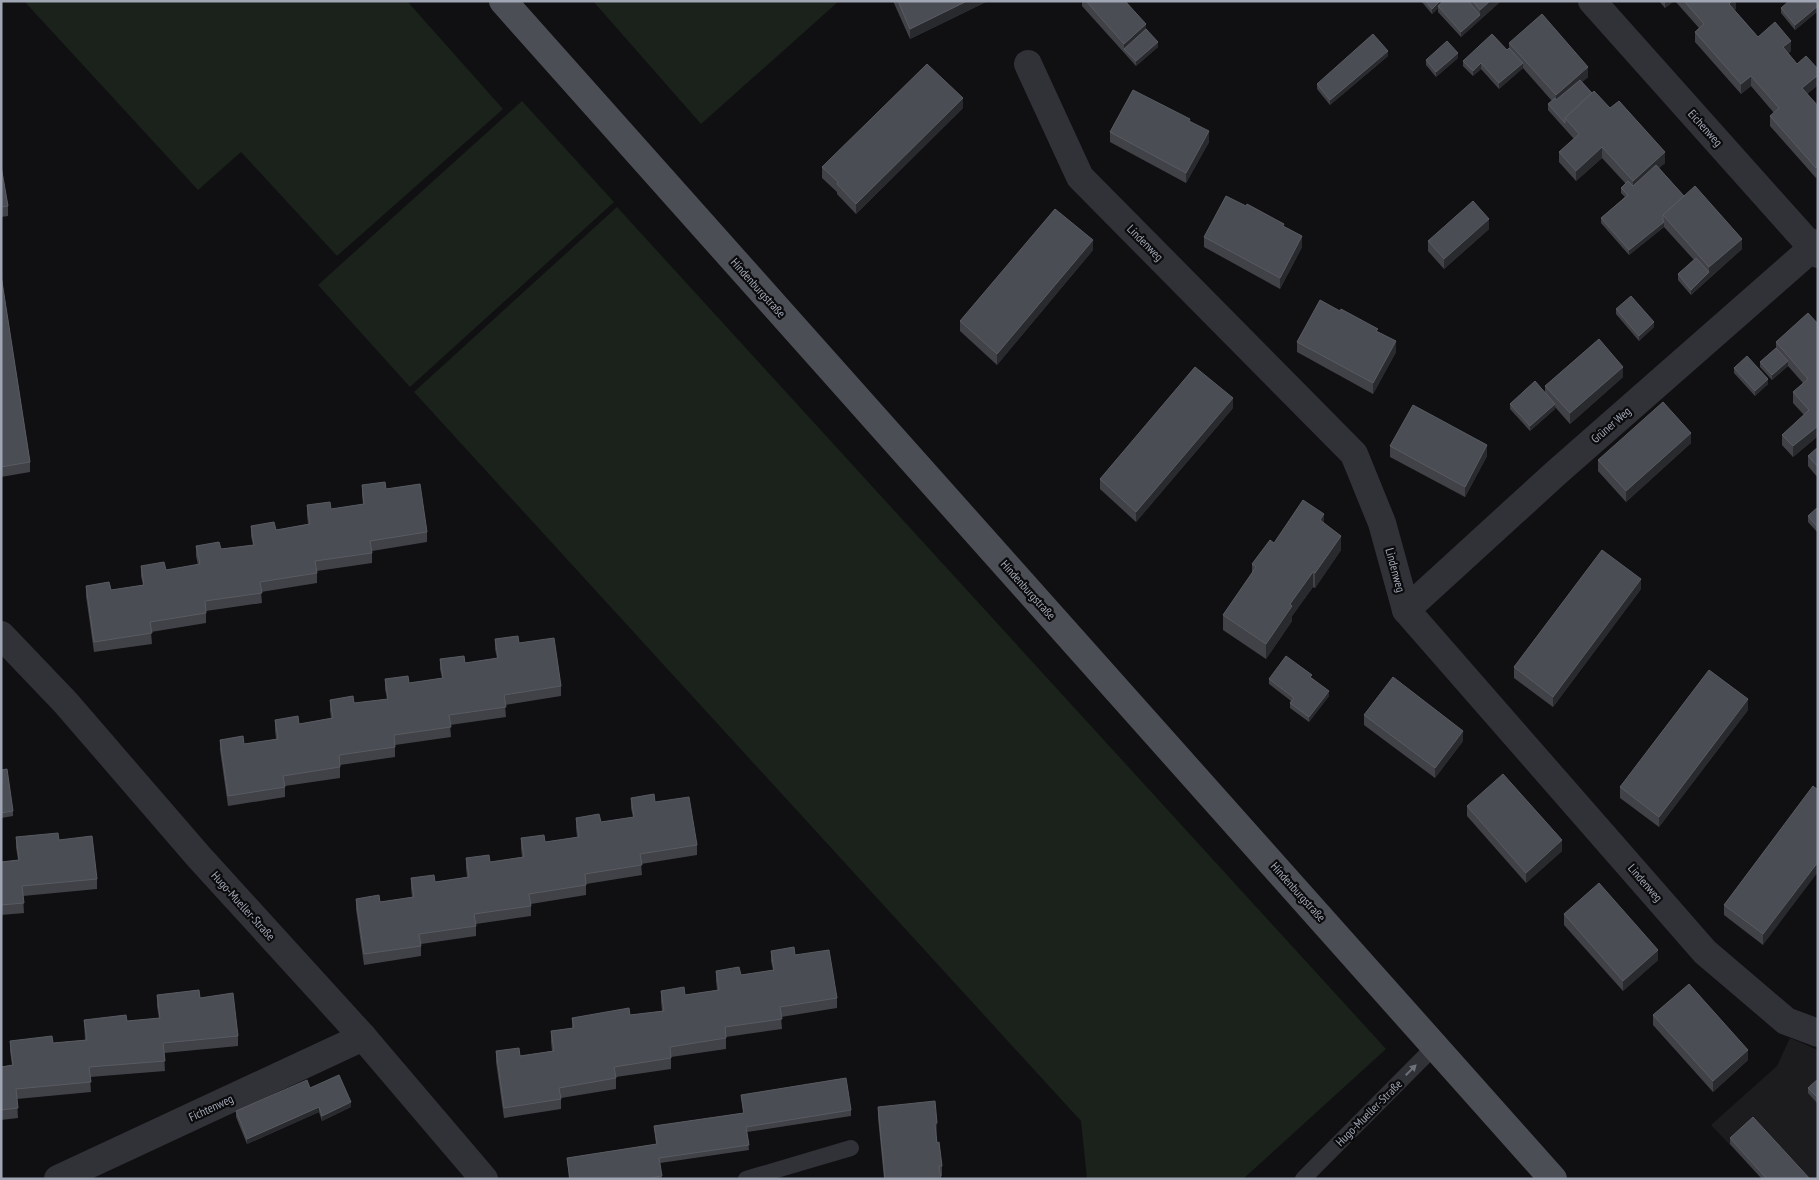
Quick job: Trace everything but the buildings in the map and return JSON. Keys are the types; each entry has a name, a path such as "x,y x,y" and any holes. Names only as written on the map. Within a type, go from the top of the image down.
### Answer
{"main road":[{"name":"Hindenburgstraße","path":"503,1 1553,1179"}],"street":[{"name":"Eichenweg","path":"1592,1 1816,249"},
{"name":"Lindenweg","path":"1028,64 1080,177 1354,454 1382,523 1406,610 1705,952 1786,1021 1818,1033"},
{"name":"Grüner Weg","path":"1406,610 1556,473 1816,249"},
{"name":"Hugo-Mueller-Straße","path":"1,635 66,704 199,857 363,1037 484,1179"},
{"name":"Fichtenweg","path":"58,1179 363,1037"}],"lane":[{"name":"Hugo-Mueller-Straße","path":"1303,1179 1435,1046"},
{"path":"746,1179 851,1148"}],"shaded area":[{"path":"24,1 407,1 503,109 337,256 241,152 198,190"},
{"path":"593,1 839,1 701,124"},
{"path":"522,101 614,202 410,387 318,285"},
{"path":"617,207 1386,1049 1243,1179 1087,1179 1081,1121 414,392"},
{"path":"1790,1038 1818,1050 1818,1179 1762,1179 1711,1125 1777,1066"}]}
